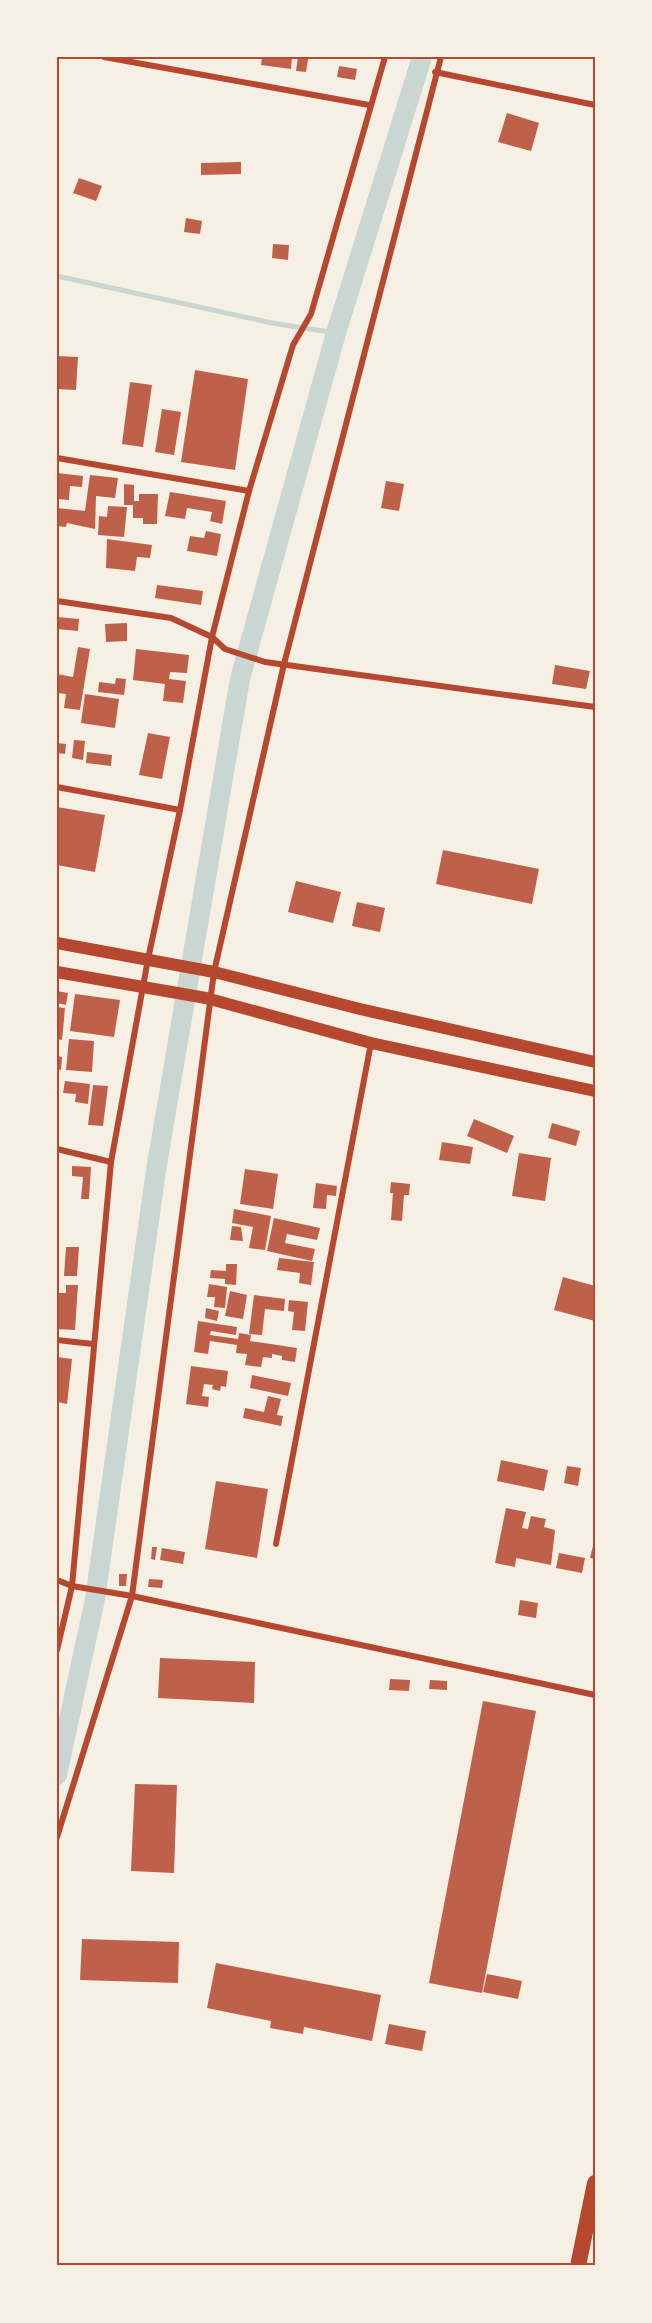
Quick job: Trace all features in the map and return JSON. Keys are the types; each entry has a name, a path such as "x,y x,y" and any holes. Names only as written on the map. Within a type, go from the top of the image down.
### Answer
{"highway":[{"path":"578,2266 595,2183"}],"main road":[{"path":"57,943 210,971 360,1009 595,1062"},
{"path":"57,972 207,999 371,1043 595,1091"}],"street":[{"path":"104,57 369,105"},
{"path":"57,1650 72,1586 111,1162 212,637 249,491 293,345 311,314 369,105 385,57"},
{"path":"57,1837 132,1596 210,971 284,664 435,72 441,57"},
{"path":"435,72 595,105"},
{"path":"57,458 249,491"},
{"path":"57,601 171,618 212,637 225,649 265,663 595,707"},
{"path":"57,787 180,810"},
{"path":"276,1545 371,1043"},
{"path":"57,1149 111,1162"},
{"path":"57,1340 93,1344"},
{"path":"57,1580 72,1586 132,1596 595,1695"}],"building":[{"path":"262,57 292,57 291,69 261,65"},
{"path":"298,57 308,59 306,72 296,71"},
{"path":"339,66 357,69 355,80 337,77"},
{"path":"507,113 539,123 531,151 498,142"},
{"path":"241,162 241,174 201,175 201,163"},
{"path":"79,178 102,186 96,201 73,193"},
{"path":"186,218 202,221 200,234 184,232"},
{"path":"273,244 289,245 288,260 272,258"},
{"path":"57,356 78,357 76,390 57,389"},
{"path":"195,370 248,379 235,470 181,462"},
{"path":"130,382 152,385 143,447 122,444"},
{"path":"162,409 181,412 174,455 155,452"},
{"path":"57,473 83,476 82,487 70,486 69,500 57,499"},
{"path":"90,475 118,478 115,498 96,496 95,529 67,523 66,527 57,526 57,508 85,511"},
{"path":"386,481 404,484 399,511 381,508"},
{"path":"124,484 134,485 134,501 139,501 139,494 158,494 157,524 143,524 143,518 133,518 133,505 124,505"},
{"path":"170,492 226,501 222,524 210,521 212,512 187,508 185,519 165,516"},
{"path":"108,506 127,507 124,537 98,535 99,516 107,517"},
{"path":"206,531 221,534 217,556 187,551 190,536 204,538"},
{"path":"107,539 152,545 150,558 137,557 135,571 106,568"},
{"path":"157,585 203,591 201,605 155,598"},
{"path":"57,617 79,619 78,631 57,629"},
{"path":"127,623 127,641 106,642 105,624"},
{"path":"78,647 90,649 80,710 64,708 66,694 57,693 57,674 73,677"},
{"path":"136,649 189,655 187,673 170,672 169,679 186,681 183,703 163,701 165,684 133,680"},
{"path":"555,665 590,671 586,689 552,684"},
{"path":"116,678 126,679 124,695 98,692 99,682 115,684"},
{"path":"85,694 119,699 115,728 81,723"},
{"path":"148,733 170,737 162,779 139,775"},
{"path":"74,740 85,741 83,760 72,758"},
{"path":"57,743 66,744 65,754 57,753"},
{"path":"87,752 112,755 111,766 86,763"},
{"path":"57,807 105,815 95,872 57,865"},
{"path":"443,850 539,869 532,904 436,884"},
{"path":"296,881 341,892 333,923 288,912"},
{"path":"357,902 385,908 380,932 352,926"},
{"path":"57,991 68,993 66,1005 57,1003"},
{"path":"75,994 120,1000 114,1037 70,1031"},
{"path":"57,1007 65,1008 62,1040 57,1039"},
{"path":"69,1039 94,1041 92,1072 66,1070"},
{"path":"57,1056 62,1057 61,1070 57,1069"},
{"path":"65,1081 90,1084 88,1104 75,1102 76,1094 63,1093"},
{"path":"93,1085 108,1086 103,1126 88,1125"},
{"path":"474,1119 514,1136 507,1153 467,1136"},
{"path":"552,1123 580,1131 576,1146 548,1138"},
{"path":"442,1142 473,1147 470,1164 439,1160"},
{"path":"519,1153 551,1158 545,1201 512,1196"},
{"path":"72,1166 91,1167 89,1199 81,1199 83,1177 72,1176"},
{"path":"245,1169 278,1174 273,1209 240,1204"},
{"path":"391,1182 410,1184 409,1195 404,1195 402,1221 391,1220 393,1193 390,1193"},
{"path":"316,1183 337,1186 336,1196 327,1195 326,1209 313,1208"},
{"path":"234,1209 271,1216 265,1250 249,1248 253,1227 232,1223"},
{"path":"274,1218 320,1228 317,1240 287,1234 285,1243 315,1249 312,1261 267,1251"},
{"path":"232,1226 241,1227 243,1241 230,1240"},
{"path":"66,1247 79,1247 77,1276 64,1276"},
{"path":"279,1258 314,1262 311,1285 299,1283 300,1273 277,1270"},
{"path":"226,1264 237,1264 236,1285 225,1284 225,1279 210,1278 211,1270 226,1271"},
{"path":"563,1277 595,1286 595,1321 554,1310"},
{"path":"209,1284 227,1287 225,1308 214,1307 215,1297 207,1297"},
{"path":"66,1285 78,1285 75,1330 57,1329 58,1293 66,1293"},
{"path":"230,1291 247,1295 243,1319 225,1316"},
{"path":"254,1295 285,1299 284,1311 265,1309 262,1335 249,1334"},
{"path":"289,1300 308,1302 305,1331 292,1330 294,1312 288,1311"},
{"path":"206,1308 219,1311 217,1321 205,1318"},
{"path":"198,1321 237,1327 236,1335 211,1331 210,1335 238,1339 239,1333 251,1335 250,1341 297,1348 295,1362 282,1360 282,1356 272,1354 272,1358 263,1357 261,1367 245,1365 247,1354 236,1353 237,1345 210,1341 208,1354 194,1352"},
{"path":"57,1357 72,1359 67,1404 57,1402"},
{"path":"191,1366 228,1371 226,1387 221,1386 220,1391 212,1389 213,1385 204,1384 202,1396 209,1397 208,1407 186,1404"},
{"path":"252,1375 291,1383 288,1396 250,1388"},
{"path":"268,1396 281,1399 277,1415 283,1416 281,1426 243,1418 245,1408 264,1412"},
{"path":"501,1460 548,1470 544,1491 497,1481"},
{"path":"567,1466 581,1468 578,1486 564,1483"},
{"path":"216,1481 268,1489 257,1558 205,1549"},
{"path":"506,1508 526,1512 522,1528 528,1529 531,1516 546,1519 544,1527 555,1530 551,1565 516,1558 515,1567 495,1563"},
{"path":"595,1538 595,1559 590,1558"},
{"path":"152,1547 157,1547 155,1560 151,1559"},
{"path":"162,1548 185,1552 183,1564 160,1560"},
{"path":"559,1553 585,1558 582,1573 556,1568"},
{"path":"119,1574 127,1574 126,1586 119,1586"},
{"path":"149,1579 163,1580 162,1588 148,1587"},
{"path":"520,1600 538,1603 536,1618 518,1615"},
{"path":"160,1658 255,1662 254,1703 158,1698"},
{"path":"390,1679 410,1680 409,1691 389,1690"},
{"path":"430,1680 447,1681 447,1690 429,1689"},
{"path":"483,1701 536,1711 482,1993 429,1983"},
{"path":"135,1784 177,1785 174,1873 131,1871"},
{"path":"82,1939 179,1942 178,1983 80,1980"},
{"path":"216,1963 381,1995 372,2041 304,2027 303,2034 270,2028 271,2021 207,2008"},
{"path":"487,1974 522,1981 518,1999 483,1992"},
{"path":"389,2024 426,2031 422,2051 385,2044"}],"waterway":[{"path":"57,1775 95,1599 157,1164 240,679 336,333 422,57"},
{"path":"57,276 272,323 336,333"}]}
